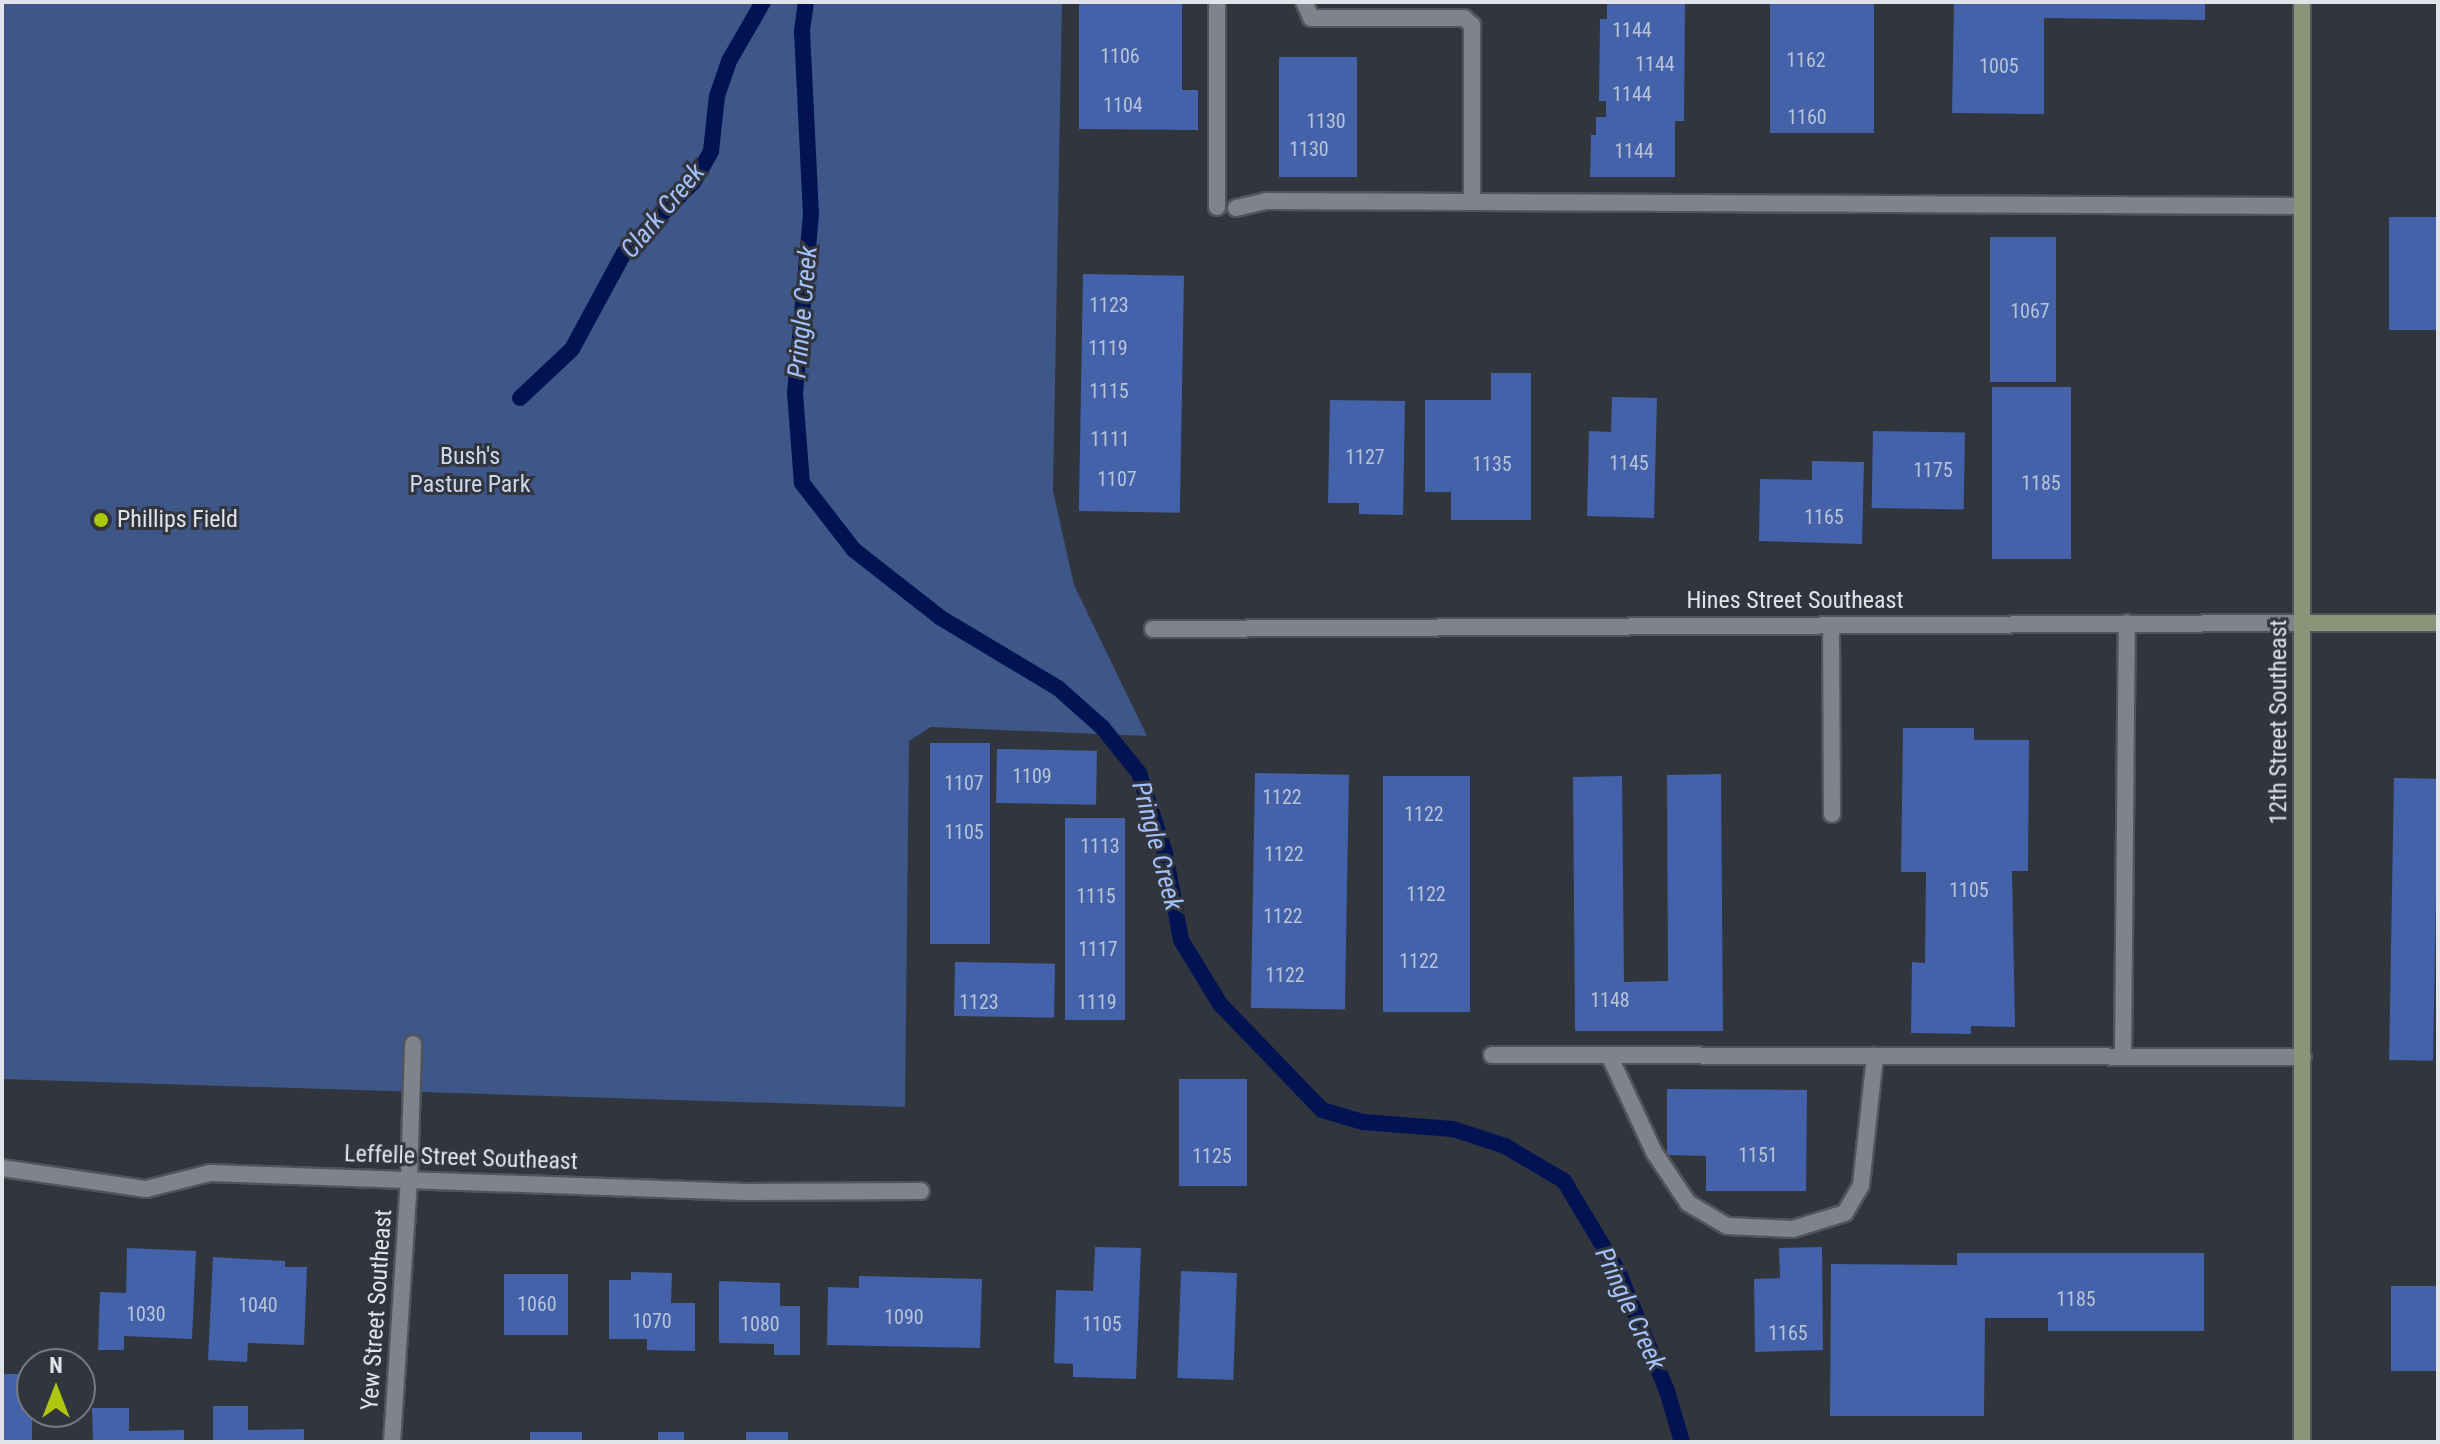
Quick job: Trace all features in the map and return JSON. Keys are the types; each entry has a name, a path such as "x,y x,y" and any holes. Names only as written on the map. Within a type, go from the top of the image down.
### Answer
{"main road":[{"name":"12th Street Southeast","path":"2302,2 2302,1442"},
{"name":"Hines Street Southeast","path":"2304,623 2438,623"}],"street":[{"path":"1217,2 1217,207"},
{"path":"1304,2 1311,18 1464,18 1472,25 1472,202"},
{"path":"1236,208 1266,201 2302,206"},
{"path":"2123,1057 2127,623"},
{"name":"Hines Street Southeast","path":"1153,629 2304,623"},
{"path":"1831,625 1832,814"},
{"name":"Yew Street Southeast","path":"392,1442 409,1181 413,1044"},
{"path":"1492,1055 2303,1057"},
{"path":"1609,1055 1654,1152 1688,1203 1727,1226 1793,1229 1845,1213 1861,1185 1875,1056"},
{"name":"Leffelle Street Southeast","path":"2,1168 146,1189 210,1173 745,1192 921,1191"}],"green space":[{"name":"Bush's Pasture Park","path":"2,2 1062,2 1053,491 1074,585 1147,736 931,727 909,741 905,1107 2,1079"}],"building":[{"path":"1079,2 1182,2 1182,90 1198,90 1198,130 1079,129"},
{"path":"1607,2 1685,2 1684,121 1675,121 1675,177 1590,177 1591,135 1596,135 1596,117 1606,117 1606,101 1599,101 1600,19 1607,19"},
{"path":"1770,2 1874,2 1874,133 1770,133"},
{"path":"1954,2 2205,2 2205,20 2044,18 2044,114 1952,113"},
{"path":"1279,57 1357,57 1357,177 1279,177"},
{"path":"2389,217 2438,217 2438,330 2389,330"},
{"path":"1990,237 2056,237 2056,382 1990,382"},
{"path":"1083,274 1184,276 1180,513 1079,511"},
{"path":"1491,373 1531,373 1531,520 1451,520 1451,492 1425,492 1425,400 1491,400"},
{"path":"1992,387 2071,387 2071,559 1992,559"},
{"path":"1612,397 1657,398 1654,518 1587,516 1589,431 1611,432"},
{"path":"1330,400 1405,401 1403,515 1359,514 1359,503 1328,503"},
{"path":"1873,431 1965,433 1964,510 1872,508"},
{"path":"1812,461 1864,462 1862,544 1759,541 1760,479 1812,480"},
{"path":"1903,728 1974,728 1974,740 2029,740 2028,871 2012,871 2015,1027 1971,1026 1971,1034 1911,1033 1912,962 1925,963 1926,872 1901,872"},
{"path":"930,743 990,743 990,944 930,944"},
{"path":"997,749 1097,751 1096,805 996,803"},
{"path":"1255,773 1349,775 1345,1010 1251,1008"},
{"path":"1721,774 1723,1031 1575,1031 1573,777 1622,776 1624,982 1668,981 1667,775"},
{"path":"1383,776 1470,776 1470,1012 1383,1012"},
{"path":"2394,778 2438,779 2433,1061 2389,1060"},
{"path":"1065,818 1125,818 1125,1020 1065,1020"},
{"path":"955,962 1055,964 1054,1018 954,1016"},
{"path":"1179,1079 1247,1079 1247,1186 1179,1186"},
{"path":"1667,1089 1807,1090 1806,1191 1706,1191 1706,1156 1667,1155"},
{"path":"1095,1247 1141,1248 1136,1379 1073,1377 1073,1364 1054,1363 1056,1290 1093,1291"},
{"path":"1822,1247 1823,1350 1755,1352 1754,1279 1780,1278 1779,1248"},
{"path":"127,1248 196,1251 192,1339 124,1336 124,1350 98,1350 100,1292 126,1293"},
{"path":"1957,1253 2204,1253 2204,1331 2048,1331 2048,1318 1985,1318 1984,1416 1830,1416 1831,1264 1957,1265"},
{"path":"213,1257 285,1261 285,1267 307,1267 304,1345 248,1343 247,1362 208,1360"},
{"path":"1181,1271 1237,1273 1233,1380 1177,1378"},
{"path":"631,1272 672,1273 671,1303 695,1303 695,1351 647,1350 647,1339 609,1339 609,1280 631,1280"},
{"path":"504,1274 568,1274 568,1335 504,1335"},
{"path":"859,1276 982,1279 980,1348 827,1345 828,1287 859,1288"},
{"path":"719,1281 780,1283 780,1306 800,1306 800,1355 774,1355 774,1344 719,1343"},
{"path":"2391,1286 2438,1286 2438,1371 2391,1371"},
{"path":"2,1374 16,1374 16,1428 32,1428 32,1442 2,1442"},
{"path":"213,1406 248,1406 248,1430 304,1429 304,1442 213,1442"},
{"path":"96,1408 129,1408 129,1431 184,1430 184,1442 93,1442"},
{"path":"530,1432 582,1432 582,1442 530,1442"},
{"path":"658,1432 684,1432 684,1442 658,1442"},
{"path":"746,1432 788,1432 788,1442 746,1442"}],"waterway":[{"name":"Clark Creek","path":"520,398 572,349 624,253 694,181 711,151 717,96 729,61 763,2"},
{"name":"Pringle Creek","path":"806,2 802,31 811,214 795,393 802,483 854,550 941,618 1058,688 1102,727 1139,773 1165,853 1181,940 1220,1004 1322,1110 1363,1122 1453,1129 1505,1146 1564,1181 1618,1271 1667,1391 1682,1442"}],"place":[{"name":"Phillips Field","path":"101,520"}]}
